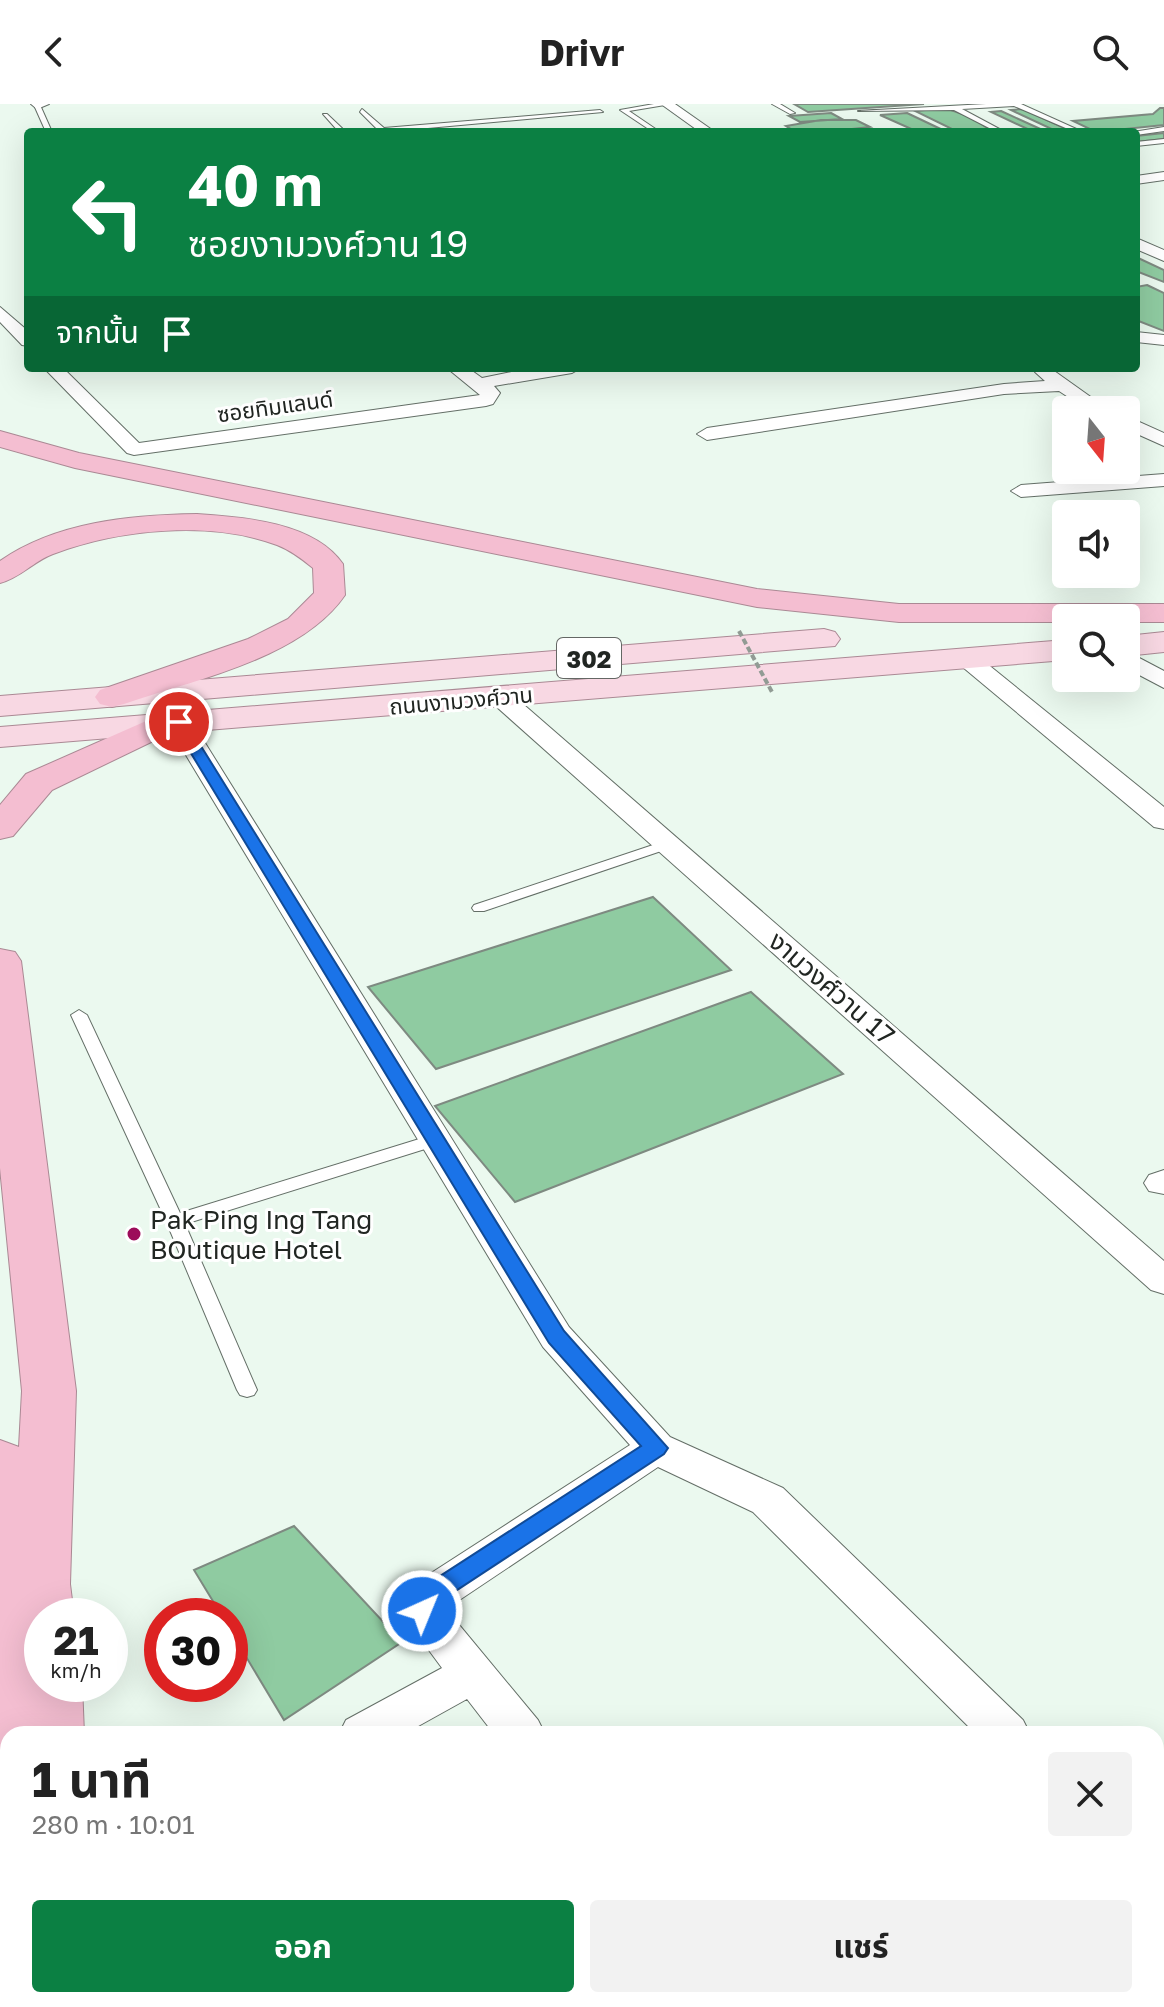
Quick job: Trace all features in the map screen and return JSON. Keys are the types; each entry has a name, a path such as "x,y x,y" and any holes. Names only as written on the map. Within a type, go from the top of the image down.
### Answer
{"highway":[{"path":"0,439 75,460 757,598 914,613 1164,613"},
{"path":"0,574 39,549 89,533 157,524 230,525 288,538 328,564 330,595 299,626 259,646 112,697"},
{"path":"0,828 39,782 171,723"},
{"path":"0,961 49,1391 35,1591 18,1661 0,1685"},
{"path":"0,1462 35,1591"},
{"path":"51,1702 52,1726"}],"main road":[{"path":"1140,615 1164,613"},
{"name":"ถนนงามวงศ์วาน","path":"1,732 112,697 1052,622"},
{"path":"1140,645 1164,642"},
{"name":"ถนนงามวงศ์วาน","path":"1,732 171,723 1052,651"}],"street":[{"path":"37,105 43,104"},
{"path":"668,104 703,128"},
{"path":"1140,179 1164,176"},
{"path":"1140,245 1164,256"},
{"path":"0,312 24,337"},
{"path":"1140,337 1164,340"},
{"name":"ซอยทิมแลนด์","path":"57,372 134,449 486,400 491,393 479,384"},
{"path":"462,372 479,384 522,372"},
{"path":"1044,372 1079,396"},
{"path":"707,434 1004,389 1062,385"},
{"path":"1140,429 1164,440"},
{"path":"1021,491 1164,480"},
{"path":"967,659 1164,821"},
{"path":"1140,666 1164,681"},
{"name":"งามวงศ์วาน 17","path":"499,696 1164,1281"},
{"path":"171,723 556,1337 656,1448 768,1500 999,1726"},
{"path":"516,1726 422,1611 426,1599 656,1448"},
{"path":"377,1726 473,1673"}],"lane":[{"path":"651,128 623,110 668,104"},
{"path":"775,104 792,113"},
{"path":"861,111 1014,104 1071,128"},
{"path":"37,105 47,128"},
{"path":"955,108 994,128"},
{"path":"362,111 380,128"},
{"path":"406,128 600,112"},
{"path":"325,115 339,128"},
{"path":"1140,132 1164,129"},
{"path":"1140,144 1164,141"},
{"path":"479,908 668,844"},
{"path":"79,1015 175,1221 247,1390"},
{"path":"175,1221 435,1140"}],"path":[{"path":"739,631 772,692"}],"building":[{"path":"794,104 924,104 808,112"},
{"path":"945,108 971,117 987,128 950,128 915,111"},
{"path":"1164,108 1164,125 1088,128 1073,121 1153,114"},
{"path":"1023,109 1064,128 1049,128 1011,110"},
{"path":"1001,111 1038,128 1025,128 991,112"},
{"path":"831,113 842,119 800,122 789,116"},
{"path":"907,113 939,128 909,128 880,115"},
{"path":"821,120 856,120 870,127 789,128 786,126"},
{"path":"1164,133 1164,139 1140,142 1140,136"},
{"path":"1140,259 1164,270 1164,282 1140,273"},
{"path":"1147,285 1164,293 1164,331 1140,322 1140,286"},
{"path":"653,897 731,970 436,1069 368,987"},
{"path":"751,992 843,1074 515,1202 435,1106"},
{"path":"294,1526 402,1642 284,1720 248,1660 248,1598 211,1598 194,1570"}],"place":[{"name":"Pak Ping Ing Tang BOutique Hotel","path":"134,1234"}],"route":[{"path":"179,722 556,1337 611,1402 656,1448 426,1599 422,1611"}]}
